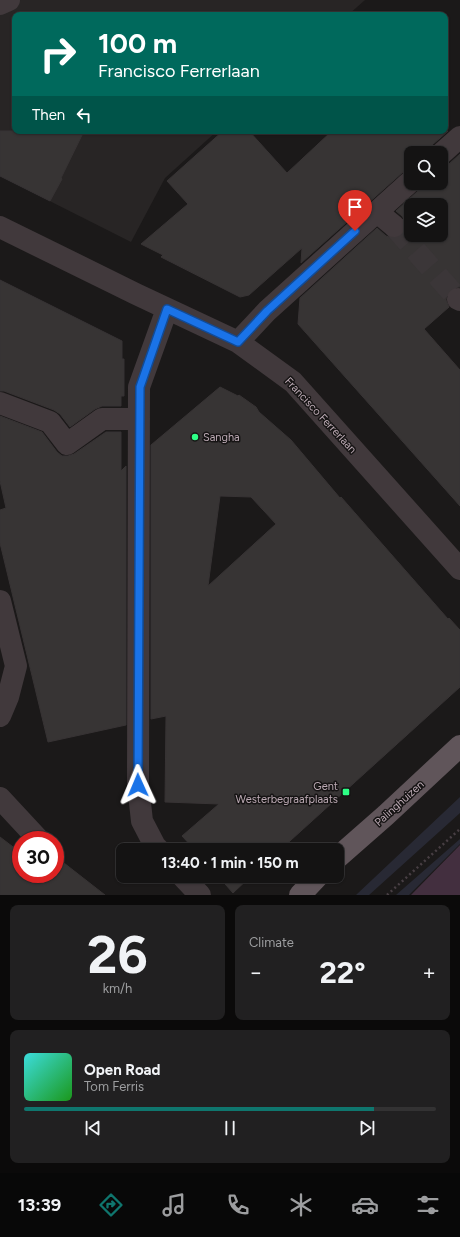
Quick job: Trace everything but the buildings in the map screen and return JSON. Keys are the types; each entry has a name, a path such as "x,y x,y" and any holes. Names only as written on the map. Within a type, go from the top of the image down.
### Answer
{"main road":[{"name":"Palinghuizen","path":"344,852 460,746"},
{"path":"300,895 311,883"}],"street":[{"path":"0,4 9,0"},
{"path":"448,148 460,137"},
{"path":"238,342 267,311 404,187"},
{"path":"377,212 394,226"},
{"name":"Francisco Ferrerlaan","path":"0,227 238,342 294,382 460,570"},
{"path":"154,843 142,821 138,785 139,419 140,387 167,309"},
{"path":"0,403 50,422 66,444 102,418 139,419"},
{"path":"0,601 16,666 8,697 0,716"},
{"path":"0,798 31,831"},
{"path":"189,883 200,895"}],"path":[{"path":"387,895 460,829"}],"shaded area":[{"path":"0,0 365,0 351,12 12,12 12,134 214,134 165,178 131,242 0,176"},
{"path":"460,797 460,813 369,895 356,895"},
{"path":"460,839 460,844 409,895 396,895"},
{"path":"460,845 460,895 411,895"}],"tunnel":[{"path":"394,226 458,299"}],"place":[{"name":"Sangha","path":"195,437"},
{"name":"Gent Westerbegraafplaats","path":"346,792"}],"route":[{"path":"138,785 140,387 167,309 238,342 267,311 355,231"}]}
